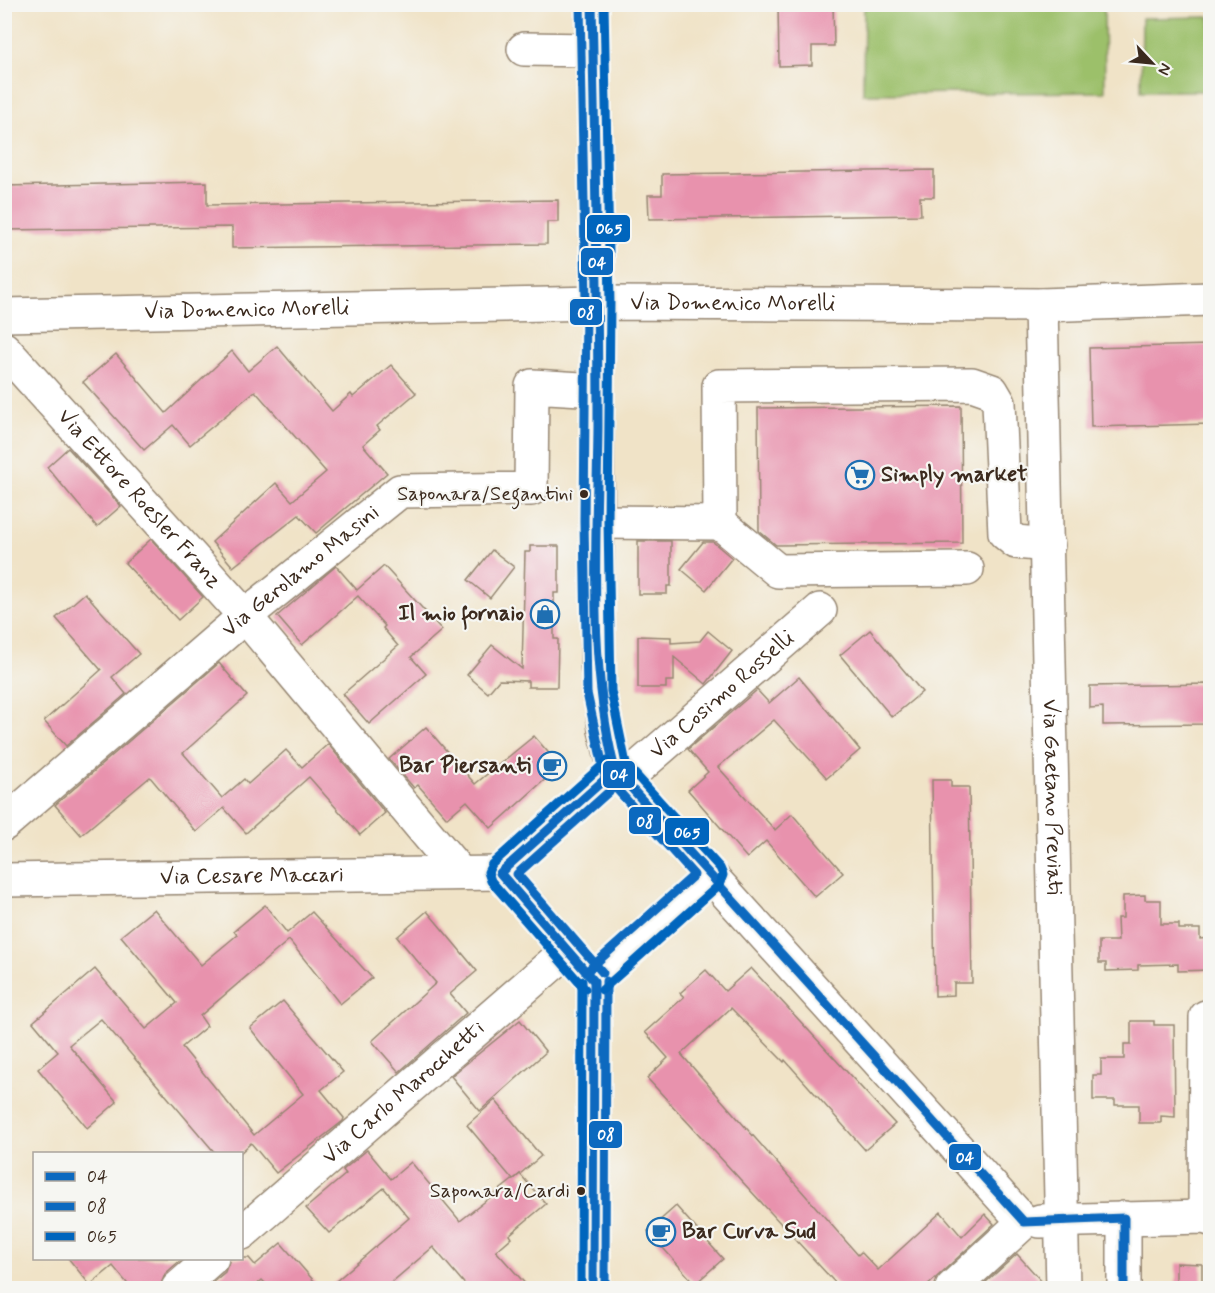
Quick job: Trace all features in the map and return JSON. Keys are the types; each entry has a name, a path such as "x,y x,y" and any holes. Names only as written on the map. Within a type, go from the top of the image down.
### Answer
{"street":[{"path":"592,4 598,303 596,522 599,692 620,775 1024,1222"},
{"path":"524,49 593,50"},
{"name":"Via Domenico Morelli","path":"4,315 598,303 1041,305 1210,299"},
{"name":"Via Gaetano Previati","path":"1041,305 1063,1288"},
{"name":"Via Ettore Roesler Franz","path":"4,348 246,616 460,873"},
{"path":"720,523 719,386 972,384 992,391 999,403 1005,533 1016,542 1048,545"},
{"name":"Via Gerolamo Masini","path":"4,824 246,616 400,491 531,489 532,386 598,390"},
{"path":"596,522 720,523 778,571 967,569"},
{"name":"Via Cosimo Rosselli","path":"500,873 820,610"},
{"path":"500,873 594,981 593,1288"},
{"name":"Via Cesare Maccari","path":"4,880 500,873"},
{"path":"594,981 711,876"},
{"name":"Via Carlo Marocchetti","path":"243,1232 567,951"},
{"path":"952,1288 1024,1222 1062,1219 1208,1218 1206,1017"},
{"path":"1124,1218 1124,1288"},
{"path":"178,1288 210,1260"}],"green space":[{"path":"864,5 1104,5 1105,92 863,94"},
{"path":"1210,17 1210,91 1141,91 1142,18"}],"building":[{"path":"778,4 833,4 834,46 812,46 812,65 779,66"},
{"path":"934,170 934,197 920,197 921,215 649,219 648,195 662,195 662,174"},
{"path":"207,182 207,205 558,200 558,222 547,222 547,244 232,248 232,227 4,230 4,186"},
{"path":"1210,345 1210,424 1091,427 1089,348"},
{"path":"277,346 332,411 351,394 353,397 391,365 416,393 377,426 380,430 363,445 387,473 316,533 299,515 233,567 212,542 276,483 292,501 326,472 255,391 190,445 173,425 144,450 83,382 116,354 166,413 232,351 248,371"},
{"name":"Simply market","path":"961,406 962,543 776,545 759,531 758,408"},
{"path":"68,448 121,506 97,527 47,467"},
{"path":"151,539 203,597 178,620 125,563"},
{"path":"638,541 671,541 671,586 667,586 667,594 638,594"},
{"path":"703,542 713,542 732,558 706,590 681,569"},
{"path":"530,546 559,546 559,593 554,593 554,639 558,639 557,687 528,687 528,681 499,680 488,693 467,675 492,645 522,669 525,552 530,552"},
{"path":"492,550 514,567 490,598 468,580"},
{"path":"336,566 357,590 384,566 442,630 411,657 426,674 369,724 343,694 398,646 383,628 385,626 358,596 302,645 277,616"},
{"path":"85,593 139,654 112,677 126,694 66,746 44,721 101,670 56,618"},
{"path":"870,630 922,692 892,717 840,655"},
{"path":"708,631 732,651 706,684 674,657 674,681 666,681 666,688 638,688 638,636 671,637 671,643 700,641"},
{"path":"219,663 247,696 183,753 222,798 244,779 248,784 286,750 302,767 328,744 385,813 360,835 309,777 246,833 224,808 196,832 150,777 81,835 55,805"},
{"path":"799,677 860,750 827,778 774,720 718,767 775,830 792,814 843,873 815,897 766,841 747,858 688,790 708,772 688,749 757,690 769,703"},
{"path":"1210,684 1210,724 1103,725 1103,707 1090,708 1090,686"},
{"path":"426,727 475,784 534,736 560,766 491,828 467,801 447,818 418,785 414,788 389,759"},
{"path":"932,780 951,780 951,787 969,787 972,983 954,983 954,995 935,996"},
{"path":"1145,895 1145,900 1161,900 1161,924 1179,924 1179,929 1200,929 1200,939 1210,938 1210,970 1178,971 1178,964 1138,965 1138,970 1106,971 1106,963 1099,963 1099,941 1118,941 1117,918 1123,918 1123,896"},
{"path":"265,905 287,933 312,912 372,978 340,1004 289,940 200,1016 207,1026 182,1047 254,1135 303,1094 250,1028 283,1001 343,1072 321,1090 344,1118 343,1121 276,1173 251,1143 241,1152 214,1152 101,1019 69,1045 117,1102 87,1128 38,1069 58,1052 33,1022 95,969 146,1029 177,1003 121,936 154,909 201,965 237,935 234,931"},
{"path":"427,911 477,971 450,994 466,1013 399,1072 372,1041 436,983 397,937"},
{"path":"751,968 895,1124 865,1150 785,1060 784,1062 731,1008 681,1054 858,1255 861,1252 878,1270 941,1212 962,1237 985,1214 994,1224 925,1288 840,1288 647,1078 668,1058 645,1032 684,997 680,993 706,970 725,991"},
{"path":"520,1020 546,1052 480,1111 451,1076"},
{"path":"1131,1021 1154,1021 1154,1025 1174,1025 1175,1117 1161,1116 1161,1123 1139,1123 1139,1105 1115,1105 1115,1100 1093,1100 1093,1075 1101,1075 1101,1059 1124,1059 1124,1044 1131,1044"},
{"path":"495,1100 541,1156 513,1180 467,1125"},
{"path":"367,1150 391,1179 411,1162 460,1221 520,1174 546,1204 509,1235 511,1238 496,1251 529,1288 468,1288 433,1247 385,1288 328,1288 409,1218 384,1188 329,1233 306,1208 346,1174 343,1170"},
{"path":"676,1206 723,1259 695,1284 648,1231"},
{"path":"281,1243 320,1288 270,1288 262,1280 253,1288 206,1288 225,1272 229,1260 249,1258 255,1265"},
{"path":"1017,1254 1044,1284 1044,1288 990,1288 985,1283"},
{"path":"70,1260 181,1260 165,1274 160,1288 131,1288 113,1266 90,1285"},
{"path":"1176,1263 1202,1264 1202,1288 1176,1288"}],"transit line":[{"name":"08","path":"580,4 586,303 584,522 587,693 605,776 694,875 586,972"},
{"name":"04","path":"592,4 598,374 597,642 606,728 615,770 1024,1222 1124,1218 1124,1288"},
{"name":"065","path":"602,990 719,885 723,875 720,868 626,764 611,691 608,522 610,303 604,4"},
{"name":"065","path":"585,989 491,881 488,872 492,864 607,761"},
{"name":"04","path":"593,1288 594,981 500,873 615,770"},
{"name":"08","path":"603,973 517,874 623,779"},
{"name":"065","path":"581,1288 582,981"},
{"name":"08","path":"605,1288 606,981"}],"place":[{"name":"Simply market","path":"860,475"},
{"name":"Saponara/Segantini","path":"584,494"},
{"name":"Il mio fornaio","path":"545,614"},
{"name":"Bar Piersanti","path":"552,766"},
{"name":"Saponara/Cardi","path":"581,1191"},
{"name":"Bar Curva Sud","path":"661,1232"}]}
